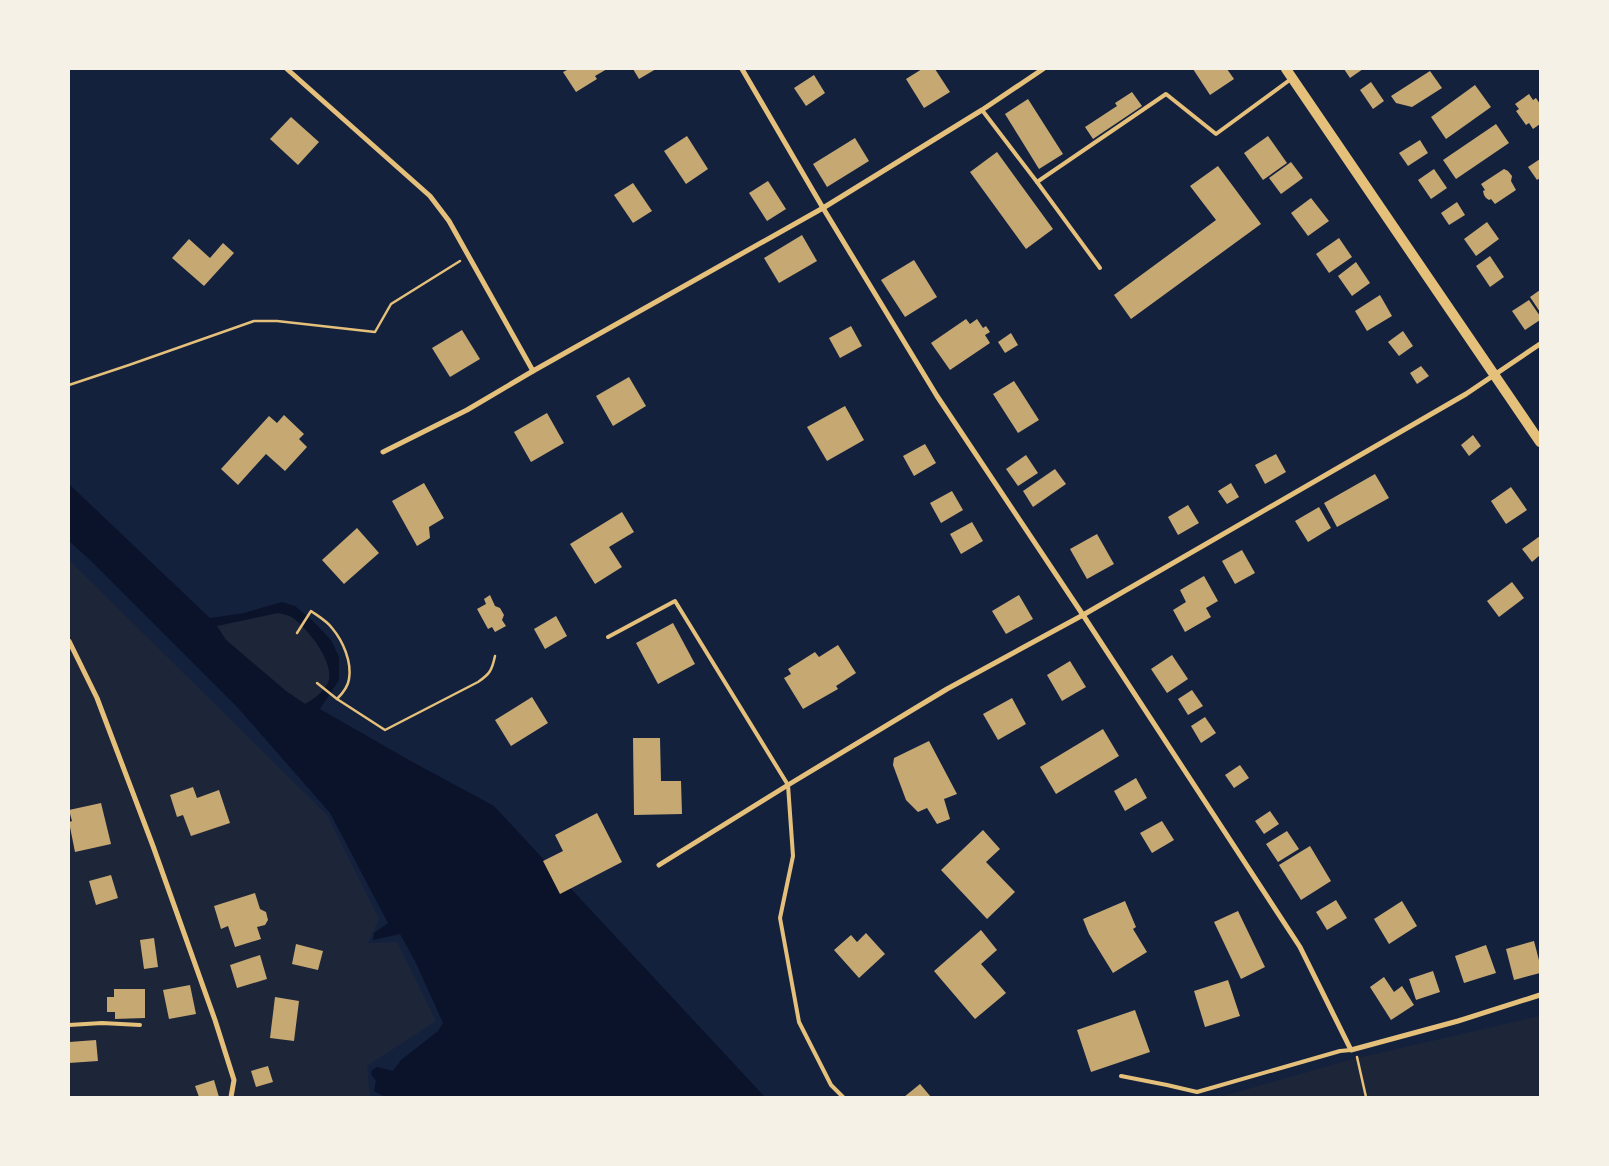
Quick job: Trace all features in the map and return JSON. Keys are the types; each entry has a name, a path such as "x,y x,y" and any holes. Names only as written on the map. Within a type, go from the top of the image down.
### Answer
{"main road":[{"path":"1286,69 1540,442"}],"street":[{"path":"287,69 430,196 449,221 533,371"},
{"path":"742,69 823,208 937,396 1300,947 1352,1050 1458,1021 1540,995"},
{"path":"383,452 468,410 533,371 823,208 982,110 1043,69"},
{"path":"659,865 947,688 1083,615 1466,394 1540,344"},
{"path":"69,641 97,698 153,846 215,1020 234,1080 231,1097"}],"lane":[{"path":"1037,182 1166,94 1216,134 1292,78"},
{"path":"982,110 1100,268"},
{"path":"608,637 675,601 788,785 793,856 780,918 800,1022 831,1085 844,1097"},
{"path":"69,1025 102,1023 140,1025"},
{"path":"1121,1076 1197,1092 1340,1051 1352,1050"}],"path":[{"path":"70,384 254,321 277,321 375,332 392,304 468,256"},
{"path":"297,633 311,611 332,627 343,644 348,661 349,679 344,691 337,700"},
{"path":"317,683 337,700 385,730 478,682 492,669 495,656"},
{"path":"1352,1050 1356,1056 1366,1097"}],"shaded area":[{"path":"69,484 210,618 244,613 282,602 295,606 331,640 339,657 339,680 320,709 494,806 765,1097 385,1097 374,1091 376,1081 371,1074 372,1070 377,1067 393,1071 401,1060 438,1031 443,1023 415,961 400,934 373,940 374,933 388,923 330,813 238,708 69,541","holes":["278,613 291,617 306,630 318,646 327,663 329,680 325,688 305,704 286,691 226,640 217,626"]},
{"path":"69,560 327,815 379,919 368,943 397,942 436,1021 367,1066 370,1097 69,1097"},
{"path":"278,613 291,617 306,630 318,646 327,663 329,680 325,688 305,704 286,691 226,640 216,625"},
{"path":"1540,1016 1540,1097 1220,1097 1349,1060"}],"building":[{"path":"569,69 607,69 595,76 597,79 576,92 563,72"},
{"path":"633,69 656,69 639,79"},
{"path":"922,69 935,69 950,92 924,108 906,79"},
{"path":"1193,69 1227,69 1234,79 1210,95"},
{"path":"1344,69 1363,69 1350,78"},
{"path":"1430,71 1442,88 1412,107 1396,103 1391,96"},
{"path":"814,75 825,93 806,106 794,88"},
{"path":"1371,82 1384,101 1373,109 1360,90"},
{"path":"1475,85 1491,107 1446,139 1431,117"},
{"path":"1132,92 1142,106 1093,139 1085,127 1117,106 1115,103"},
{"path":"1529,94 1533,100 1536,98 1540,104 1540,124 1533,129 1529,123 1526,125 1516,111 1519,109 1515,104"},
{"path":"1028,99 1063,154 1039,169 1005,114"},
{"path":"291,117 319,142 298,165 270,139"},
{"path":"1496,124 1509,143 1456,179 1443,160"},
{"path":"687,136 708,169 686,184 664,151"},
{"path":"1268,136 1287,163 1263,180 1244,153"},
{"path":"855,138 869,161 827,187 813,164"},
{"path":"1420,140 1428,153 1408,166 1399,153"},
{"path":"997,152 1053,229 1026,249 970,172"},
{"path":"1540,159 1540,178 1537,180 1528,167"},
{"path":"1291,162 1303,178 1281,194 1269,178"},
{"path":"1218,166 1261,224 1131,319 1114,295 1216,220 1190,186"},
{"path":"1434,169 1447,188 1431,199 1418,180"},
{"path":"1504,169 1512,176 1511,181 1516,190 1495,204 1491,199 1486,198 1483,191 1485,190 1481,184"},
{"path":"768,181 786,209 767,221 749,193"},
{"path":"633,183 652,211 633,223 614,195"},
{"path":"1311,198 1329,221 1308,236 1291,213"},
{"path":"1457,202 1465,215 1449,225 1441,213"},
{"path":"1487,222 1499,239 1476,256 1464,239"},
{"path":"802,235 817,261 779,283 764,258"},
{"path":"1339,238 1352,257 1329,273 1316,254"},
{"path":"189,239 210,258 223,243 234,253 204,286 172,258"},
{"path":"1490,256 1504,277 1490,287 1476,266"},
{"path":"914,260 937,297 905,317 881,280"},
{"path":"1356,262 1370,283 1352,296 1338,276"},
{"path":"1540,290 1540,312 1530,297"},
{"path":"1380,295 1392,316 1367,331 1355,311"},
{"path":"1529,300 1540,316 1540,320 1525,330 1512,311"},
{"path":"966,319 970,324 977,319 983,328 986,326 990,332 985,335 990,343 950,370 931,343"},
{"path":"851,326 862,346 840,358 829,338"},
{"path":"462,330 480,359 450,377 432,348"},
{"path":"1403,331 1413,346 1399,356 1388,342"},
{"path":"1011,333 1018,345 1005,353 998,342"},
{"path":"1421,366 1429,376 1417,384 1410,373"},
{"path":"629,377 646,406 613,426 596,396"},
{"path":"1014,381 1039,420 1018,433 993,394"},
{"path":"845,406 864,440 827,461 807,427"},
{"path":"547,413 564,443 531,462 514,432"},
{"path":"284,415 304,434 299,439 307,447 285,471 266,454 238,485 221,469 269,416 277,423"},
{"path":"1473,435 1481,446 1469,456 1461,445"},
{"path":"925,444 936,463 914,476 903,456"},
{"path":"1276,454 1286,472 1265,484 1255,465"},
{"path":"1026,455 1038,473 1018,486 1006,469"},
{"path":"1055,469 1066,484 1033,507 1023,491"},
{"path":"1375,474 1389,498 1337,527 1324,503"},
{"path":"424,483 444,518 429,527 430,538 417,546 392,501"},
{"path":"1231,483 1239,497 1227,504 1218,491"},
{"path":"1511,487 1527,510 1506,524 1491,501"},
{"path":"952,491 963,510 941,523 930,503"},
{"path":"1188,505 1199,523 1178,535 1168,517"},
{"path":"1319,507 1331,528 1308,542 1295,521"},
{"path":"622,512 634,532 609,547 622,567 595,584 570,544"},
{"path":"972,522 983,541 961,554 950,534"},
{"path":"357,528 379,553 344,584 322,560"},
{"path":"1097,534 1114,564 1087,579 1070,549"},
{"path":"1540,536 1540,555 1532,562 1522,549"},
{"path":"1242,550 1255,573 1235,584 1222,561"},
{"path":"1204,576 1218,601 1206,608 1211,617 1185,632 1173,610 1186,602 1180,590"},
{"path":"1512,582 1524,598 1499,617 1487,601"},
{"path":"490,595 495,606 500,608 504,615 502,620 506,626 495,632 492,627 488,629 477,609 486,604 484,599"},
{"path":"1019,595 1033,619 1006,634 992,611"},
{"path":"556,616 567,636 545,649 534,629"},
{"path":"673,623 695,664 658,684 636,643"},
{"path":"838,645 856,673 836,686 838,689 803,709 784,678 791,674 788,669 815,652 819,657"},
{"path":"1172,655 1188,679 1167,693 1151,669"},
{"path":"1070,661 1086,687 1062,701 1047,675"},
{"path":"1192,690 1203,706 1188,715 1178,699"},
{"path":"532,697 548,723 511,746 495,720"},
{"path":"1012,698 1026,724 998,740 983,714"},
{"path":"1205,717 1216,733 1201,743 1191,726"},
{"path":"1103,729 1119,756 1056,794 1040,767"},
{"path":"633,738 660,738 661,781 681,781 682,814 634,815"},
{"path":"929,741 957,794 944,799 950,819 937,824 927,808 918,812 906,800 893,765 894,758"},
{"path":"1240,765 1249,778 1234,788 1225,775"},
{"path":"1136,778 1147,798 1125,811 1114,791"},
{"path":"193,787 197,798 219,790 230,823 191,836 183,815 177,817 170,795"},
{"path":"101,803 111,844 75,852 69,822 72,821 69,810"},
{"path":"1270,811 1279,824 1264,834 1255,821"},
{"path":"597,813 622,862 560,894 543,861 563,851 555,835"},
{"path":"1162,821 1174,840 1152,853 1140,833"},
{"path":"983,830 1000,849 986,862 1015,892 987,919 941,870"},
{"path":"1287,831 1299,849 1278,862 1266,844"},
{"path":"1310,846 1331,881 1301,900 1279,865"},
{"path":"111,875 118,898 96,905 89,881"},
{"path":"255,893 260,909 266,912 268,920 265,925 257,927 261,939 235,947 228,926 221,929 214,906"},
{"path":"1336,900 1347,918 1327,930 1316,912"},
{"path":"1125,901 1136,927 1133,929 1147,952 1113,973 1089,934 1083,919"},
{"path":"1402,901 1417,926 1389,944 1374,919"},
{"path":"1238,911 1265,967 1241,979 1214,922"},
{"path":"981,930 997,950 981,964 1006,993 975,1019 934,971"},
{"path":"866,933 885,954 859,978 834,950 851,935 857,942"},
{"path":"154,938 158,967 144,969 140,940"},
{"path":"1534,941 1540,964 1540,973 1514,980 1506,949"},
{"path":"296,944 323,951 318,970 292,964"},
{"path":"1486,945 1496,973 1464,983 1455,956"},
{"path":"260,955 267,979 237,988 230,965"},
{"path":"1433,971 1440,992 1416,1000 1409,979"},
{"path":"1384,977 1394,992 1402,986 1414,1005 1391,1020 1370,987"},
{"path":"1228,980 1240,1016 1205,1027 1194,991"},
{"path":"190,985 196,1014 169,1019 163,990"},
{"path":"114,989 145,989 145,1018 115,1019 115,1012 107,1012 107,997 114,997"},
{"path":"275,997 299,1001 294,1041 270,1038"},
{"path":"1135,1010 1150,1052 1091,1072 1077,1030"},
{"path":"96,1040 98,1061 69,1063 69,1042"},
{"path":"268,1066 273,1082 256,1087 251,1071"},
{"path":"214,1080 219,1097 199,1097 195,1086"},
{"path":"920,1084 931,1097 904,1097"}]}
